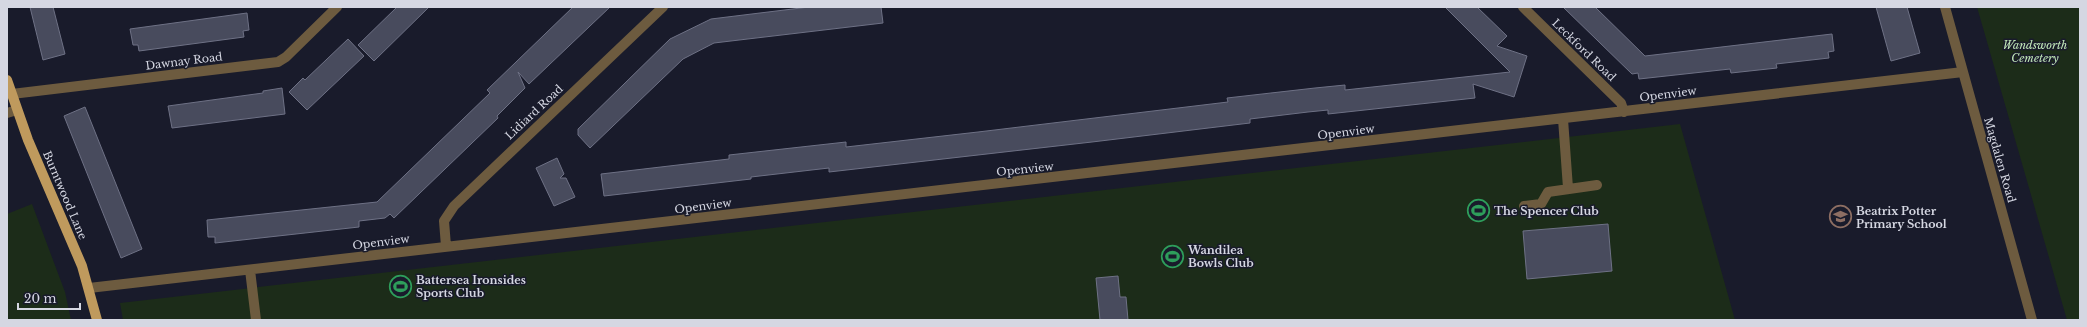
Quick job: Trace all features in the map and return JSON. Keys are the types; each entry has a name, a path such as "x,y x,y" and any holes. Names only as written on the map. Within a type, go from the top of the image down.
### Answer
{"main road":[{"name":"Burntwood Lane","path":"7,80 12,94 12,112 82,266 97,320"}],"street":[{"name":"Dawnay Road","path":"12,94 278,62 286,57 337,7"},
{"name":"Lidiard Road","path":"446,246 444,221 454,206 663,7"},
{"name":"Leckford Road","path":"1523,7 1621,103 1624,112"},
{"name":"Magdalen Road","path":"1945,7 2032,320"},
{"name":"Openview","path":"89,288 1962,72"},
{"path":"1563,119 1568,188"},
{"path":"1524,206 1541,204 1548,192 1598,185"},
{"path":"250,270 256,320"}],"green space":[{"name":"Wandsworth Cemetery","path":"1977,7 2080,7 2080,320 2067,320"},
{"path":"1680,124 1735,320 123,320 120,303"},
{"path":"32,204 65,292 71,320 7,320 7,214"}],"building":[{"path":"30,7 53,7 65,54 43,60"},
{"path":"397,7 429,7 374,61 358,45"},
{"path":"573,7 610,7 529,84 518,72 525,88 497,116 498,118 394,218 390,214 385,218 359,221 359,227 215,243 215,237 208,237 207,220 377,202 490,93 487,90"},
{"path":"809,7 881,7 883,23 714,43 683,59 590,148 578,135 578,129 670,39 711,19"},
{"path":"1445,7 1477,7 1507,36 1497,46 1527,56 1514,97 1473,84 1475,98 1328,114 1328,110 1308,112 1250,119 1250,123 1092,142 829,172 829,168 751,177 751,179 604,196 601,174 729,159 729,155 846,142 846,147 978,132 1228,102 1227,98 1315,88 1345,85 1345,90 1510,72"},
{"path":"1563,7 1595,7 1645,56 1832,34 1834,51 1828,52 1829,58 1776,64 1777,68 1731,73 1730,69 1639,79 1638,73 1632,74"},
{"path":"1876,7 1907,7 1920,53 1891,61"},
{"path":"247,13 249,30 243,31 244,37 139,51 138,45 133,45 130,29"},
{"path":"348,39 364,56 307,110 289,92 303,78 305,80"},
{"path":"282,88 285,114 172,128 168,106 263,93 263,91"},
{"path":"85,107 142,249 121,258 64,116"},
{"path":"557,158 564,174 560,178 566,178 575,197 554,206 536,168"},
{"path":"1608,224 1612,271 1527,279 1523,231"},
{"path":"1118,276 1120,297 1126,297 1128,320 1100,320 1096,278"}],"place":[{"name":"The Spencer Club","path":"1478,211"},
{"name":"Beatrix Potter Primary School","path":"1841,217"},
{"name":"Wandilea Bowls Club","path":"1172,256"},
{"name":"Battersea Ironsides Sports Club","path":"401,286"}]}
